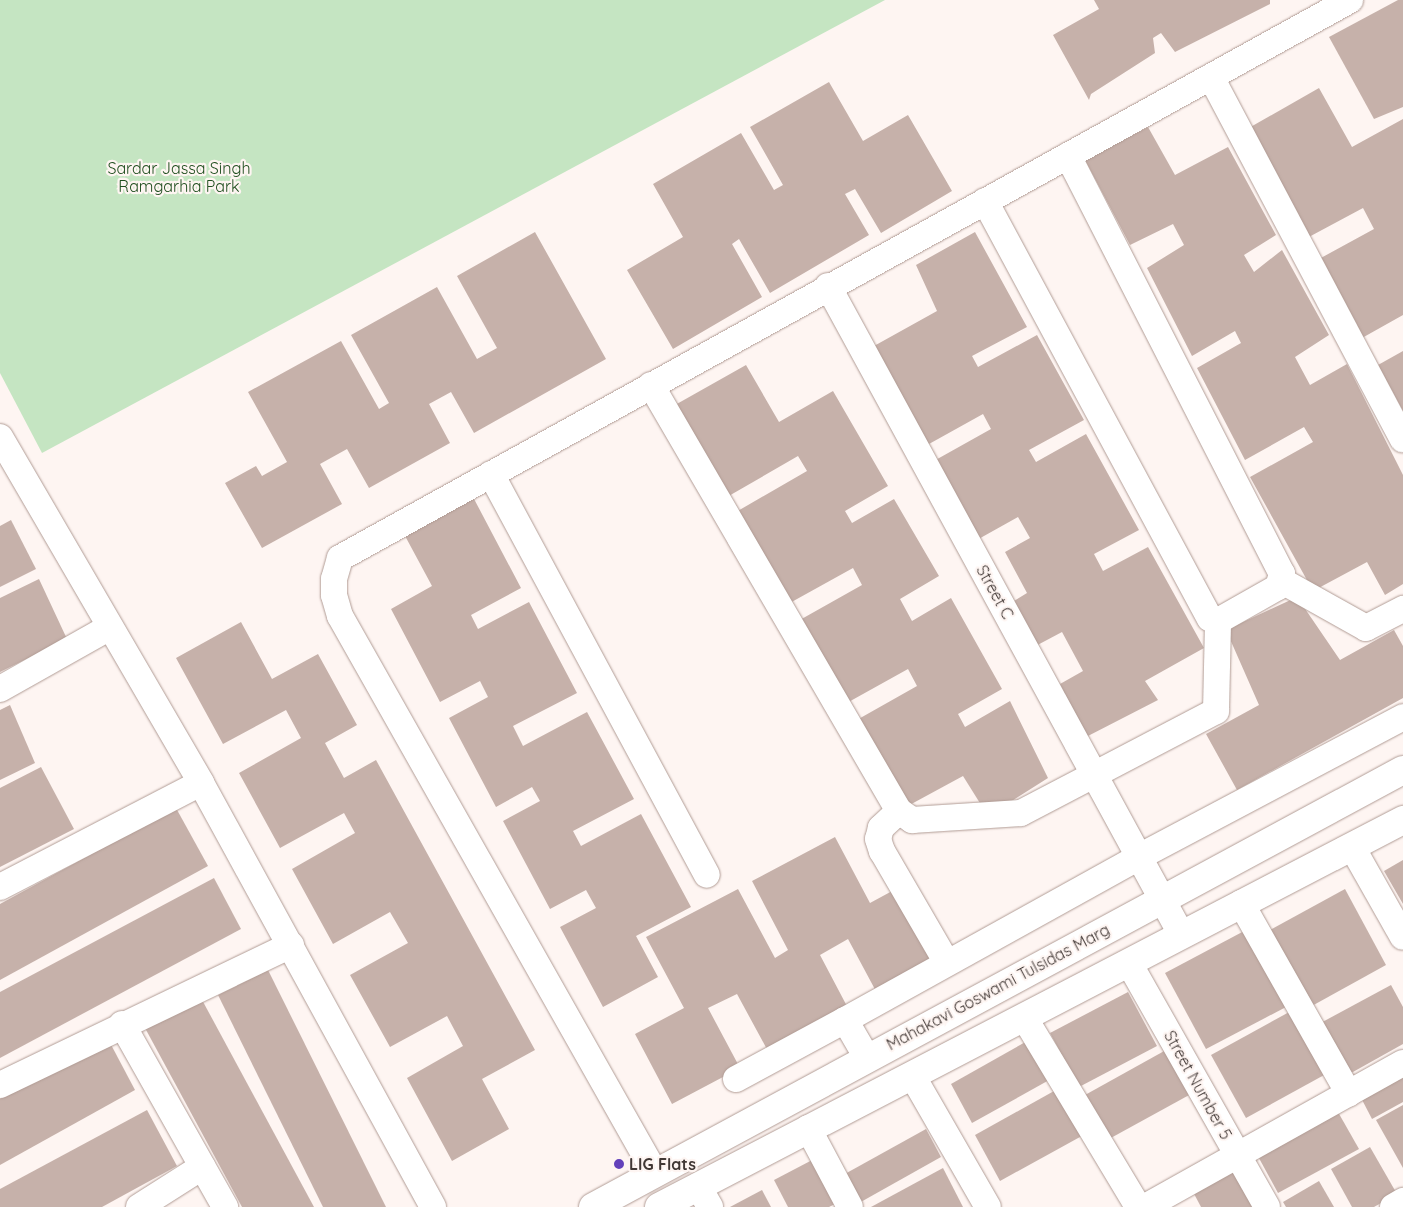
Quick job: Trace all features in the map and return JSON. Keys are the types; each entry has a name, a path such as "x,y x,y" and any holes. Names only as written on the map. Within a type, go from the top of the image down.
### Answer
{"street":[{"path":"655,1173 340,616 334,595 334,579 340,558 828,286 1350,0"},
{"path":"1211,77 1403,440"},
{"path":"1068,156 1282,574 1282,580 1278,587 1218,621"},
{"path":"985,201 1210,618 1218,621"},
{"name":"Street C","path":"828,286 1181,934"},
{"path":"650,385 899,811 912,820 1008,816 1021,813 1096,776 1216,711 1218,621"},
{"path":"0,437 8,469 110,627 200,783 291,945 433,1207"},
{"path":"492,474 707,875"},
{"path":"1282,580 1366,628 1403,610"},
{"path":"0,689 110,627"},
{"path":"736,1079 1140,857 1403,717"},
{"name":"Mahakavi Goswami Tulsidas Marg","path":"593,1207 1162,898 1403,770"},
{"path":"0,887 200,783"},
{"path":"899,811 881,828 878,838 882,851 947,964"},
{"path":"658,1207 704,1196 808,1128 1403,820"},
{"path":"1352,847 1403,937"},
{"path":"1241,903 1350,1094"},
{"path":"0,1085 122,1024 291,945"},
{"name":"Street Number 5","path":"1129,963 1267,1207"},
{"path":"1024,1017 1138,1207"},
{"path":"845,1020 868,1058"},
{"path":"122,1024 225,1207"},
{"path":"1145,1207 1239,1157 1403,1063"},
{"path":"912,1075 988,1207"},
{"path":"808,1128 850,1207"},
{"path":"138,1207 202,1166"},
{"path":"1393,1207 1403,1201"}],"green space":[{"name":"Sardar Jassa Singh Ramgarhia Park","path":"0,0 885,0 42,453 0,373"}],"building":[{"path":"1094,0 1270,0 1270,4 1175,52 1161,33 1153,38 1155,53 1091,94 1089,100 1053,35 1099,9"},
{"path":"1398,0 1403,0 1403,107 1374,119 1329,37"},
{"path":"829,82 863,141 908,115 952,191 881,233 855,189 845,194 869,235 770,293 739,239 732,244 762,297 673,349 627,270 683,237 653,184 741,133 774,190 783,185 750,127"},
{"path":"1319,88 1352,147 1403,119 1403,315 1362,338 1319,259 1374,229 1363,208 1307,238 1247,129"},
{"path":"1148,127 1175,175 1228,147 1276,235 1244,255 1254,272 1282,250 1329,335 1295,357 1310,385 1347,364 1403,475 1403,584 1385,595 1367,562 1313,591 1250,477 1313,442 1304,427 1245,460 1197,368 1241,343 1235,331 1192,356 1147,268 1184,245 1173,224 1130,245 1085,160"},
{"path":"535,232 606,359 474,433 451,392 429,404 450,443 369,488 347,449 320,464 342,504 262,548 225,483 256,466 262,476 287,462 248,392 341,341 379,409 389,403 351,335 437,287 477,359 497,348 457,276"},
{"path":"975,232 1027,327 972,356 978,367 1037,335 1084,420 1029,450 1036,462 1086,434 1139,530 1094,554 1103,571 1148,547 1204,648 1145,681 1158,700 1086,737 1060,684 1083,671 1062,632 1030,649 1006,606 1027,593 1005,552 1030,538 1018,517 975,541 932,462 991,429 983,414 920,449 865,351 937,311 916,265"},
{"path":"1403,351 1403,411 1378,365"},
{"path":"746,365 779,422 833,391 888,486 845,511 852,523 894,499 939,576 900,599 912,621 951,598 1002,689 958,714 965,727 1010,701 1048,778 988,816 963,776 904,808 855,721 917,686 908,669 845,704 798,621 862,585 853,568 788,604 736,512 807,471 798,456 727,497 675,405"},
{"path":"473,497 521,588 471,615 478,629 529,602 577,693 513,726 523,746 587,712 634,799 573,831 581,846 641,814 691,907 636,936 658,977 603,1007 560,927 596,908 586,890 550,909 503,821 540,801 532,787 496,807 449,718 488,697 480,681 440,702 391,609 432,586 404,534"},
{"path":"11,520 36,569 0,587 0,526"},
{"path":"39,579 67,639 0,672 0,598"},
{"path":"1297,597 1340,660 1394,630 1403,646 1403,698 1237,790 1206,734 1259,705 1226,630"},
{"path":"241,622 272,679 318,654 357,725 325,743 344,778 376,760 535,1050 482,1079 509,1129 452,1161 407,1078 463,1046 447,1016 390,1047 350,975 408,943 390,912 333,944 292,869 355,833 344,813 280,848 239,773 301,738 286,710 223,744 176,658"},
{"path":"10,705 35,763 0,780 0,710"},
{"path":"41,767 74,829 0,867 0,788"},
{"path":"176,808 208,866 0,980 0,904"},
{"path":"835,837 870,903 894,890 936,962 878,995 848,939 820,955 849,1010 769,1053 737,994 708,1008 740,1068 672,1104 635,1034 684,1008 646,937 738,889 775,958 788,950 752,881"},
{"path":"1403,860 1403,904 1384,871"},
{"path":"214,878 241,929 0,1058 0,992"},
{"path":"1345,889 1386,965 1310,1007 1268,931"},
{"path":"1246,930 1286,1007 1206,1049 1165,973"},
{"path":"268,970 386,1207 323,1207 218,995"},
{"path":"1391,985 1403,1007 1403,1044 1344,1077 1315,1026"},
{"path":"1128,992 1157,1046 1079,1087 1050,1033"},
{"path":"201,998 314,1207 242,1207 145,1028"},
{"path":"1291,1011 1326,1074 1246,1118 1211,1055"},
{"path":"108,1039 135,1090 0,1165 0,1099"},
{"path":"1029,1040 1051,1079 972,1123 951,1084"},
{"path":"1166,1050 1191,1094 1109,1139 1085,1095"},
{"path":"1403,1070 1403,1102 1372,1119 1359,1094"},
{"path":"1063,1086 1089,1132 1000,1181 975,1135"},
{"path":"1334,1105 1359,1149 1278,1193 1254,1149"},
{"path":"1403,1105 1403,1168 1376,1120"},
{"path":"147,1110 177,1166 102,1207 0,1207 0,1189"},
{"path":"926,1129 941,1157 859,1203 843,1175"},
{"path":"1370,1147 1397,1194 1374,1207 1352,1207 1331,1169"},
{"path":"816,1158 839,1202 829,1207 788,1207 774,1180"},
{"path":"1235,1167 1257,1207 1201,1207 1192,1190"},
{"path":"943,1168 963,1207 871,1207"},
{"path":"1319,1181 1334,1207 1286,1207 1283,1202"},
{"path":"762,1190 771,1207 730,1207"}],"place":[{"name":"LIG Flats","path":"619,1164"}]}
